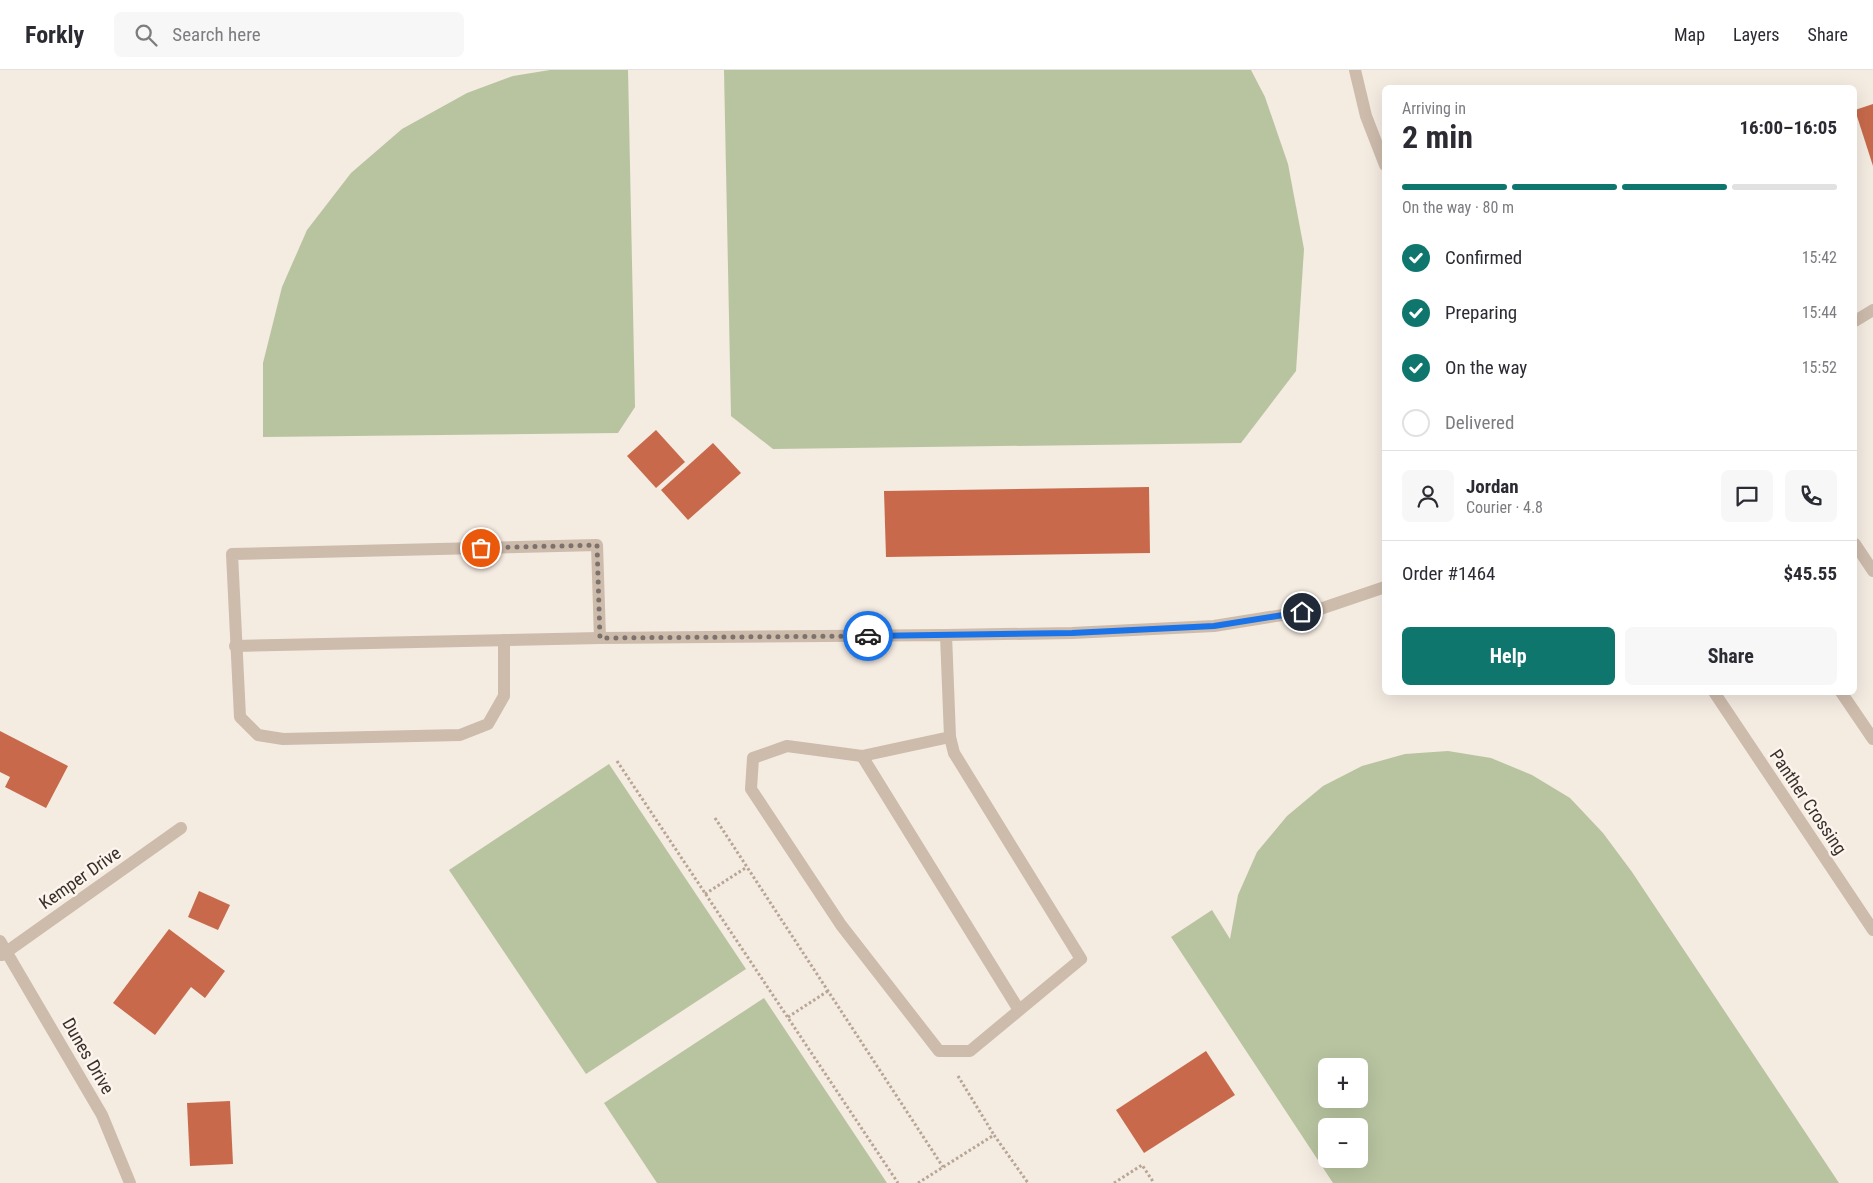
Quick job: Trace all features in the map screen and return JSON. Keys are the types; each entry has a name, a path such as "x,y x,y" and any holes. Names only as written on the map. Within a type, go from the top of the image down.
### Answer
{"street":[{"path":"1355,70 1366,116 1382,156"},
{"path":"1857,321 1873,310"},
{"path":"504,640 504,696 488,724 460,735 283,739 258,735 240,717 232,554 597,545 600,638"},
{"path":"1857,547 1873,571"},
{"path":"236,646 600,638 1072,633 1214,626 1320,609 1382,588"},
{"path":"946,635 950,737 954,753 1081,959 970,1051 939,1051 841,925 750,789 753,758 787,746 862,756 950,737"},
{"name":"Panther Crossing","path":"1716,695 1873,930"},
{"path":"1843,695 1873,739"},
{"path":"862,756 1019,1010"},
{"name":"Kemper Drive","path":"2,949 181,828"},
{"name":"Dunes Drive","path":"2,949 102,1115 130,1183"}],"path":[{"path":"617,761 898,1183"},
{"path":"715,818 943,1167"},
{"path":"705,894 747,867"},
{"path":"788,1017 828,991"},
{"path":"943,1051 994,1135 1028,1183"},
{"path":"918,1183 994,1135"},
{"path":"1114,1183 1142,1165 1154,1183"}],"green space":[{"path":"550,70 628,70 635,407 618,433 263,437 263,363 282,287 307,230 351,173 402,129 467,93 513,76"},
{"path":"724,70 1251,70 1265,97 1288,164 1304,249 1296,371 1241,443 773,449 731,416"},
{"path":"1448,751 1491,758 1532,775 1570,798 1603,833 1632,872 1839,1183 1333,1183 1323,1168 1368,1168 1368,1118 1318,1118 1318,1160 1171,937 1212,910 1230,939 1238,895 1257,852 1287,816 1323,786 1362,766 1405,754"},
{"path":"609,764 746,969 586,1074 449,870"},
{"path":"764,998 887,1183 657,1183 604,1103"}],"building":[{"path":"1873,104 1873,166 1857,116 1857,109"},
{"path":"656,430 685,462 656,488 627,456"},
{"path":"713,443 741,473 688,520 661,490"},
{"path":"1149,487 1150,553 886,557 884,491"},
{"path":"0,731 68,766 46,808 5,787 10,777 0,772"},
{"path":"199,891 230,905 218,930 188,917"},
{"path":"169,929 225,971 205,998 191,987 155,1035 113,1003"},
{"path":"1206,1051 1235,1095 1144,1153 1116,1110"},
{"path":"230,1101 233,1164 190,1166 187,1103"}],"way so far":[{"path":"481,548 597,545 600,638 868,636"}],"route":[{"path":"868,636 1072,633 1214,626 1302,612"}]}
